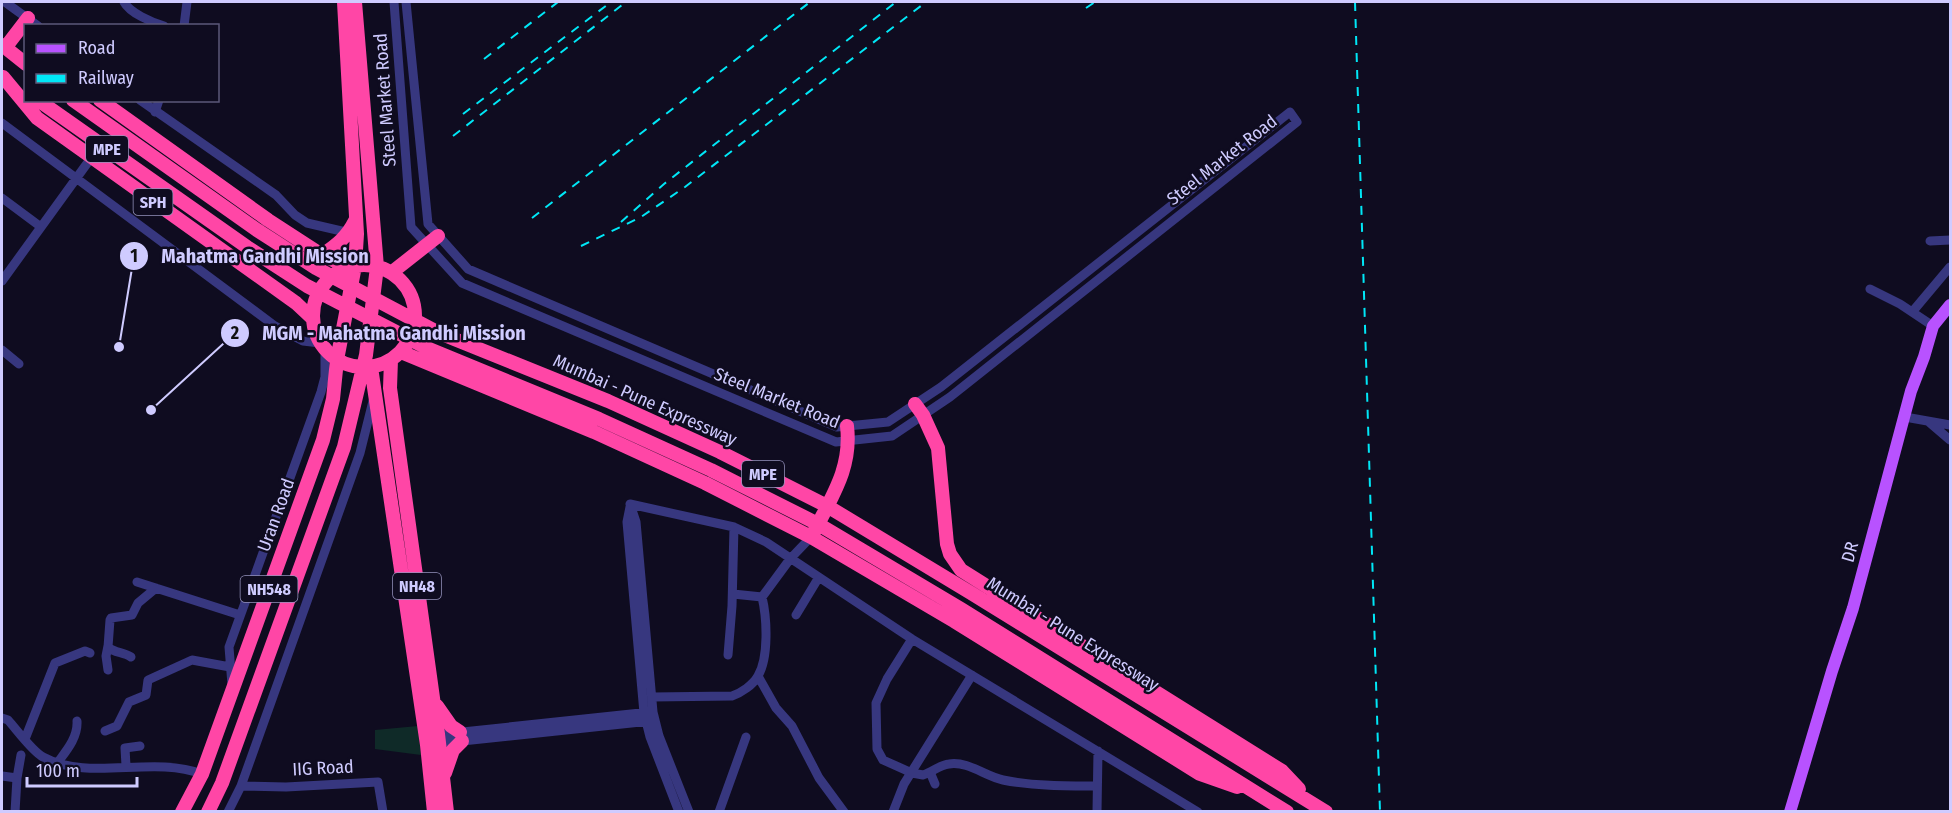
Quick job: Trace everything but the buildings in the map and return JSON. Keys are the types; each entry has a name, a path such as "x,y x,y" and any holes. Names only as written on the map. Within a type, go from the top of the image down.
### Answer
{"highway":[{"name":"Uran Road","path":"182,812 202,774 323,440 333,399 352,266 356,219 344,2"},
{"path":"355,2 377,267 367,368"},
{"path":"23,60 3,47 24,30"},
{"path":"2,76 24,91"},
{"name":"SPH","path":"2,76 37,118 296,303 312,318"},
{"name":"Mumbai - Pune Expressway","path":"41,102 168,193 307,285 429,350 600,419 711,470 818,524 961,609 1287,812"},
{"name":"Mumbai - Pune Expressway","path":"76,102 316,268 437,332 628,410 720,452 827,506 1320,808"},
{"path":"103,102 322,255 352,266 377,267 391,273 405,286 412,297 415,310 414,329 409,341 396,356 367,368 337,360 322,346 312,318 314,305 322,286 331,277 352,266"},
{"path":"322,255 350,232 356,219"},
{"path":"391,273 438,236"},
{"path":"396,356 604,436 705,483 812,537 954,621 1200,774 1265,797"},
{"name":"NH48","path":"396,356 390,388 433,699 434,812"},
{"name":"NH48","path":"367,368 374,397 432,740 443,781 447,812"},
{"name":"NH548","path":"207,812 222,783 344,447 367,368"},
{"path":"919,410 936,442 941,461 945,533 950,554 961,570 1282,771 1320,808"},
{"path":"812,537 844,471 848,441 847,426"},
{"path":"433,699 451,726 461,736 453,750 443,781"}],"main road":[{"name":"DR","path":"1790,812 1853,608 1911,391 1933,326 1950,305"}],"street":[{"path":"5,2 33,22"},
{"path":"124,2 125,6 158,24"},
{"path":"184,24 187,2"},
{"name":"Steel Market Road","path":"394,2 411,227 462,283 836,442 892,436 919,410 941,387 1290,112 1297,122 950,397 919,410 888,422 837,427 468,269 428,224 406,2"},
{"path":"143,102 276,195 295,215 307,223 350,232"},
{"path":"156,112 158,102"},
{"path":"2,123 275,326 303,341 322,346 326,363 321,392 229,647 232,691"},
{"path":"2,281 91,158"},
{"path":"2,198 41,227"},
{"path":"1930,241 1950,240"},
{"path":"1913,311 1950,267"},
{"path":"1870,289 1913,311 1933,326"},
{"path":"2,351 19,364"},
{"path":"228,812 241,786 360,453 374,397"},
{"path":"1905,417 1950,424"},
{"path":"1928,421 1950,440"},
{"path":"630,504 734,527 766,542 912,639 1098,751 1182,807 1197,812"},
{"path":"630,504 636,522 652,697 650,737 679,812"},
{"path":"630,504 627,522 650,717 689,812"},
{"path":"728,655 733,594 734,527"},
{"path":"652,697 732,696 740,694 758,676 763,661 766,622 762,597 790,559 812,537"},
{"path":"796,615 819,577"},
{"path":"137,582 240,615"},
{"path":"108,670 106,656 111,618 132,615 138,603 156,588"},
{"path":"733,594 762,597"},
{"path":"912,639 887,679 876,703 877,749 884,760 912,773 923,775 935,767 958,764 1000,779 1029,784 1097,786"},
{"path":"108,646 112,651 125,653 131,657"},
{"path":"25,739 55,663 85,651 90,653"},
{"path":"105,730 117,726 129,702 146,695 147,680 152,677 192,660 230,667"},
{"path":"892,812 904,784 972,675"},
{"path":"758,676 776,708 792,726 819,778 844,812"},
{"path":"432,740 650,717"},
{"path":"5,719 42,757 73,767 181,767 202,774"},
{"path":"58,762 69,748 77,730 76,721"},
{"path":"719,812 746,737"},
{"path":"126,766 125,748 140,746"},
{"path":"1097,812 1098,751"},
{"path":"15,812 21,755"},
{"path":"930,772 935,784"},
{"path":"2,776 17,778"},
{"name":"IIG Road","path":"241,786 286,787 378,782 383,812"}],"green space":[{"path":"418,726 421,755 375,749 375,730"}],"railway":[{"path":"484,59 558,2"},
{"path":"463,114 611,2"},
{"path":"453,136 626,2"},
{"path":"532,218 810,2"},
{"path":"621,222 664,184 896,2"},
{"path":"581,246 641,217 685,187 926,2"},
{"path":"1086,8 1095,2"},
{"path":"1355,2 1380,812"}],"place":[{"name":"Mahatma Gandhi Mission","path":"119,347"},
{"name":"MGM - Mahatma Gandhi Mission","path":"151,410"}]}
